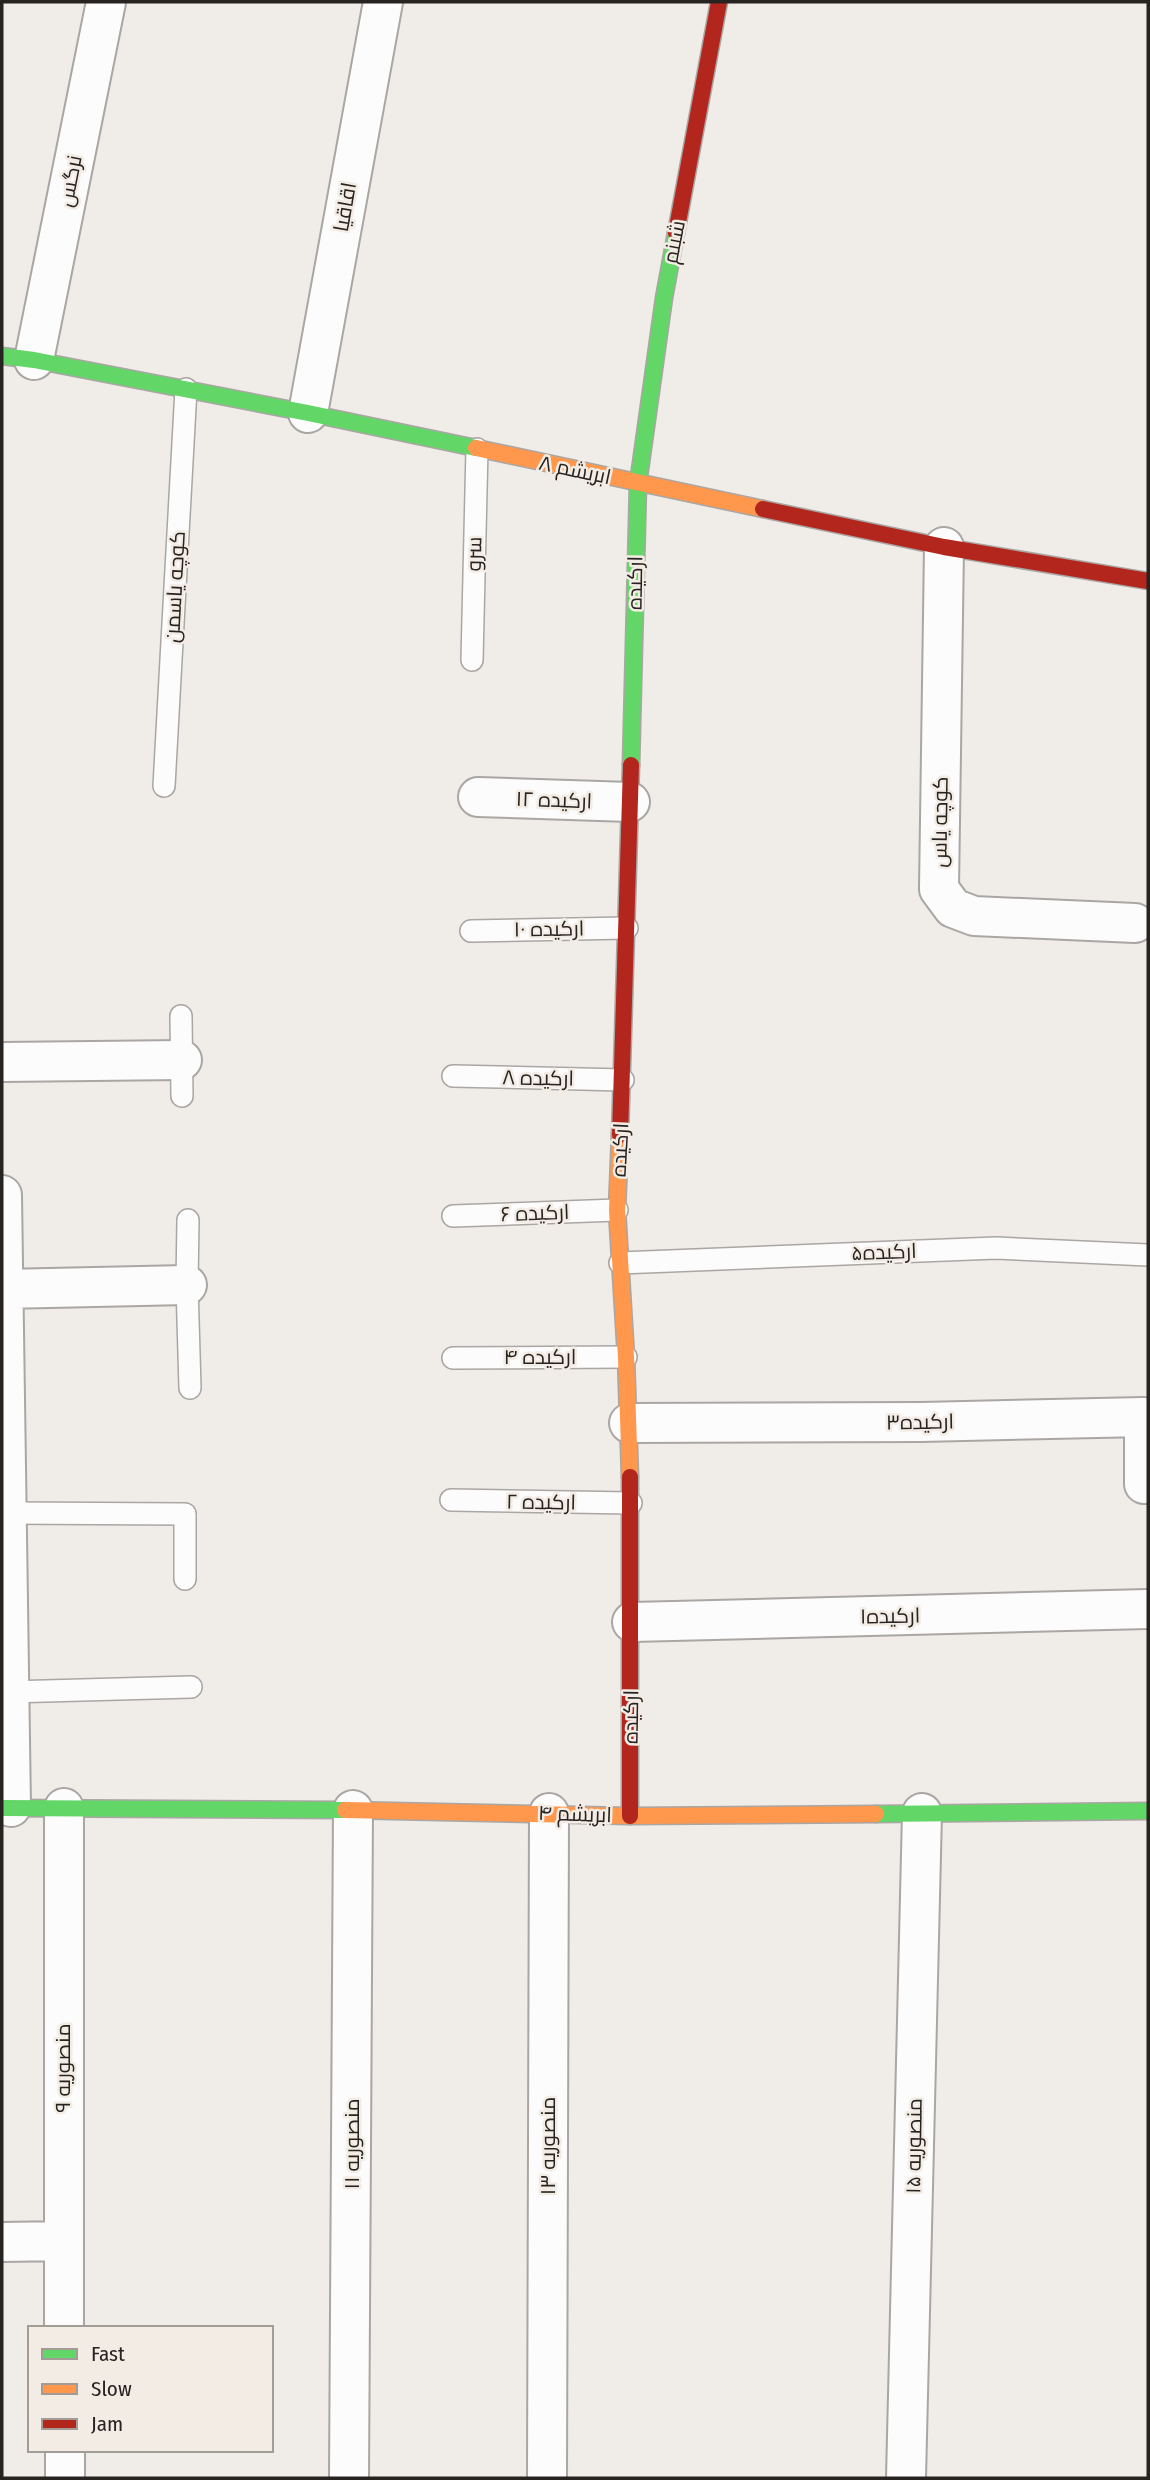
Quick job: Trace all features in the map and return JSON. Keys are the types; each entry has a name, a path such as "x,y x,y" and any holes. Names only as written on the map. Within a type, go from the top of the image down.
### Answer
{"street":[{"name":"نرگس","path":"18,358 106,2"},
{"name":"اقاقیا","path":"308,413 383,2"},
{"name":"شبنم","path":"638,484 664,298 719,2"},
{"name":"ابریشم ۸","path":"18,358 186,388 944,547 1148,581"},
{"name":"ارکیده","path":"629,1816 631,1503 617,1210 623,1080 638,484"},
{"name":"کوچه یاس","path":"944,547 939,889 953,908 974,916 1135,923"},
{"name":"ارکیده ۱۲","path":"478,797 630,802"},
{"path":"2,1062 182,1078"},
{"path":"2,1195 9,1692 6,1808"},
{"path":"3,1289 187,1285"},
{"name":"ارکیده۳","path":"629,1423 921,1422 1144,1417 1144,1484"},
{"name":"ارکیده۱","path":"632,1622 1148,1609"},
{"name":"ابریشم ۴","path":"6,1808 354,1810 629,1816 1148,1811"},
{"name":"منصوریه ۹","path":"64,1808 64,2326"},
{"name":"منصوریه ۱۱","path":"349,2478 354,1810"},
{"name":"منصوریه ۱۳","path":"547,2478 549,1813"},
{"name":"منصوریه ۱۵","path":"906,2478 922,1813"},
{"path":"2,2242 63,2241"},
{"path":"65,2452 65,2478"}],"lane":[{"name":"کوچه یاسمن","path":"164,786 186,388"},
{"name":"سرو","path":"472,660 477,449"},
{"name":"ارکیده ۱۰","path":"471,931 627,928"},
{"path":"181,1016 182,1078"},
{"name":"ارکیده ۸","path":"453,1076 623,1080"},
{"name":"ارکیده ۶","path":"453,1216 617,1210"},
{"path":"188,1220 190,1388"},
{"name":"ارکیده۵","path":"620,1263 996,1248 1148,1255"},
{"name":"ارکیده ۴","path":"453,1358 626,1357"},
{"name":"ارکیده ۲","path":"451,1500 631,1503"},
{"path":"6,1513 185,1514 186,1579"},
{"path":"9,1692 191,1687"}],"traffic: fast":[{"path":"631,765 638,484 664,298 676,233"},
{"path":"2,356 308,413 476,448"},
{"path":"2,1808 345,1810"},
{"path":"876,1814 1148,1811"}],"traffic: slow":[{"path":"476,448 763,509"},
{"path":"620,1135 617,1210 630,1477"},
{"path":"345,1810 630,1816 876,1814"}],"traffic: jam":[{"path":"676,233 719,2"},
{"path":"763,509 944,547 1148,581"},
{"path":"620,1135 631,765"},
{"path":"630,1477 630,1816"}]}
